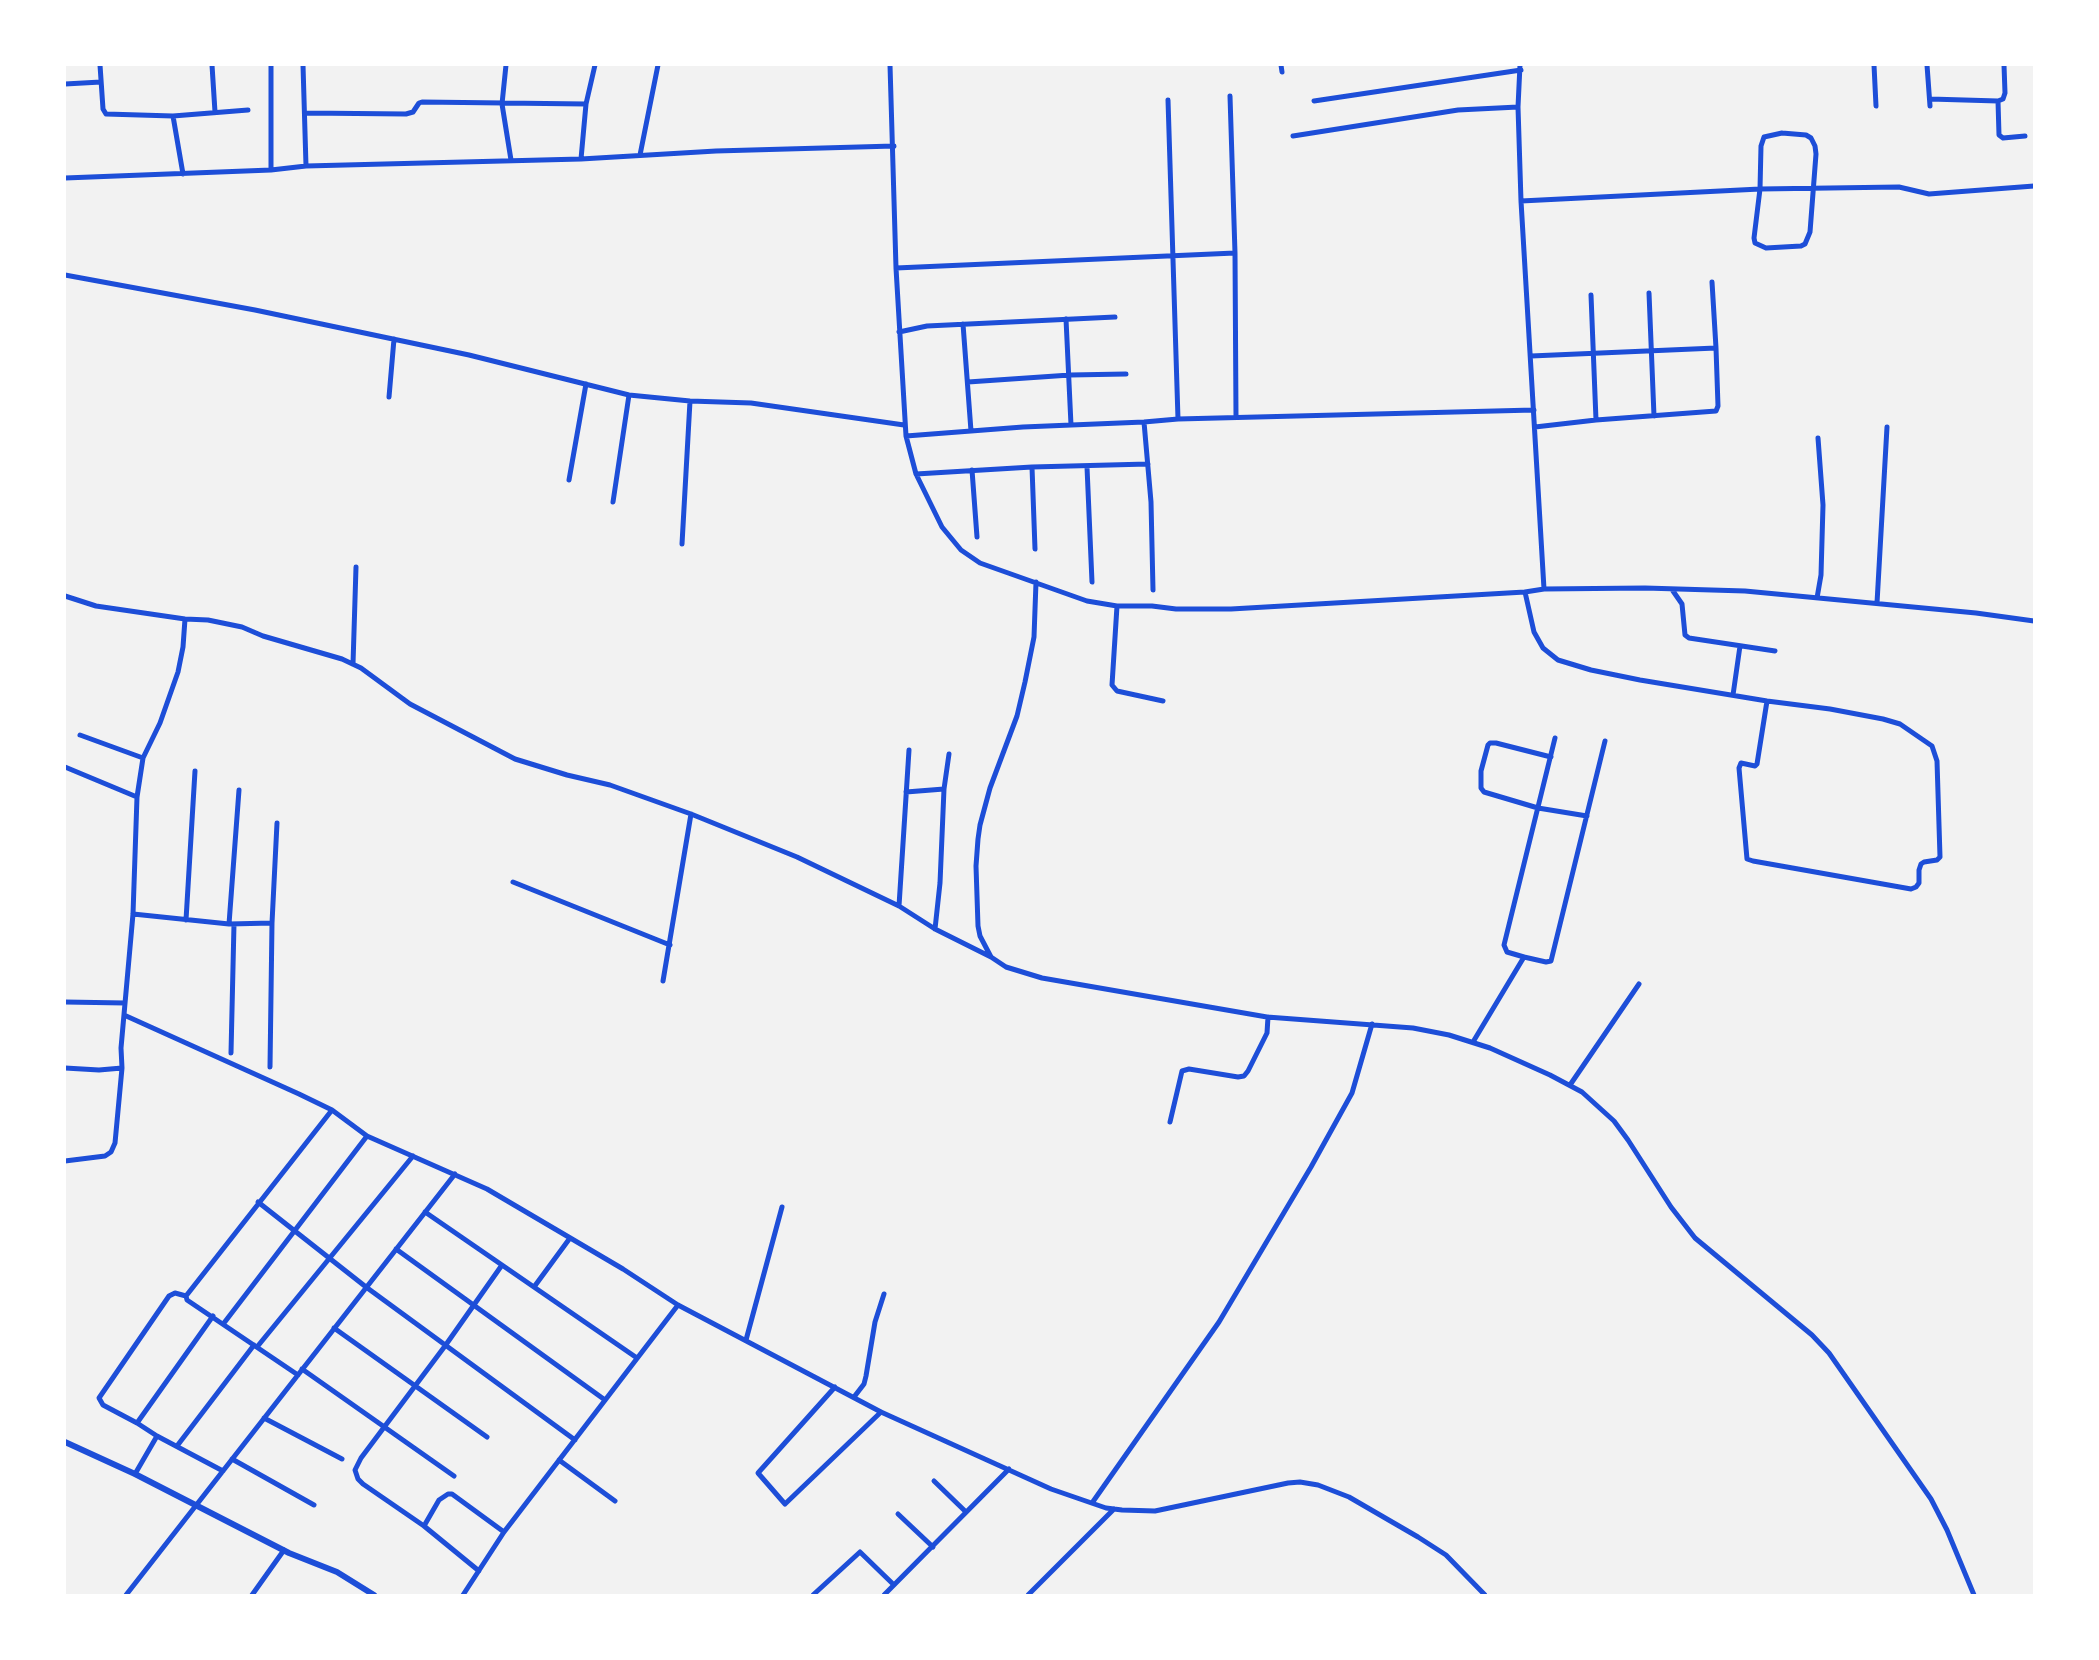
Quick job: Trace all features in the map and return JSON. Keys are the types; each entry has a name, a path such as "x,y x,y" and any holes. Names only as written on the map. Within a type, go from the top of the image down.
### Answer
{"street":[{"path":"100,65 103,109 106,114 173,116 248,110"},
{"path":"212,65 215,112"},
{"path":"271,65 271,170"},
{"path":"303,65 306,166"},
{"path":"506,65 502,104 511,160"},
{"path":"581,159 586,104 595,65"},
{"path":"640,155 658,65"},
{"path":"890,65 904,425 916,474 942,527 961,550 980,564 1087,601 1117,606 1231,608 1544,589 1645,588 1673,591 1745,591 1976,612 2034,621"},
{"path":"1282,65 1282,72"},
{"path":"1874,65 1876,106"},
{"path":"1927,65 1930,103 2003,99 2004,65"},
{"path":"1314,101 1520,68 1518,107 1521,201 1544,589"},
{"path":"65,84 101,82"},
{"path":"1230,96 1236,417"},
{"path":"1168,100 1178,419"},
{"path":"1998,101 1998,134 2003,138 2025,136"},
{"path":"306,113 406,114 422,102 586,104"},
{"path":"1293,136 1458,110 1518,107"},
{"path":"173,116 183,174"},
{"path":"1782,133 1806,135 1813,142 1816,151 1810,232 1805,244 1766,248 1755,243 1760,189 1764,137 1782,133"},
{"path":"65,178 271,170 306,166 581,159 894,146"},
{"path":"1521,201 1760,189 1899,187 1929,194 2034,186"},
{"path":"896,268 1235,253"},
{"path":"65,275 394,339 629,395 751,403 904,425"},
{"path":"1535,427 1716,411 1718,406 1712,282"},
{"path":"1649,293 1654,416"},
{"path":"1591,295 1596,420"},
{"path":"900,331 927,326 1115,317"},
{"path":"1066,319 1071,425"},
{"path":"963,324 971,432"},
{"path":"389,397 394,339"},
{"path":"1531,356 1716,348"},
{"path":"968,382 1126,374"},
{"path":"569,480 586,384"},
{"path":"613,502 629,395"},
{"path":"682,544 690,401"},
{"path":"906,436 1178,419 1534,411"},
{"path":"1144,422 1151,502 1153,590"},
{"path":"1877,603 1887,427"},
{"path":"1817,598 1821,575 1823,505 1818,438"},
{"path":"916,474 1148,464"},
{"path":"1032,467 1035,549"},
{"path":"1087,467 1091,582"},
{"path":"972,470 977,537"},
{"path":"353,664 356,567"},
{"path":"991,957 978,926 978,839 990,788 1017,716 1025,682 1034,637 1036,582"},
{"path":"1673,591 1682,604 1685,635 1697,640 1775,651"},
{"path":"1525,592 1534,632 1543,648 1558,660 1591,670 1767,701 1830,709 1899,724 1932,746 1937,761 1940,857 1922,864 1916,887 1911,889 1747,859 1739,768 1741,763 1755,766 1758,764 1767,701"},
{"path":"65,596 96,606 242,627 263,636 342,659 362,668 410,704 515,759 610,785 797,857 899,906 1006,967 1042,978 1268,1017 1432,1031 1473,1042 1570,1085 1591,1098 1614,1121 1695,1238 1829,1353 1931,1499 1974,1595"},
{"path":"1117,606 1111,685 1117,691 1163,701"},
{"path":"65,1161 105,1156 111,1152 115,1143 133,914 136,797 144,758 178,672 185,619"},
{"path":"1732,695 1740,646"},
{"path":"80,735 144,758"},
{"path":"1555,738 1504,945 1507,952 1546,962 1551,961 1605,741"},
{"path":"1551,757 1496,743 1488,745 1481,771 1480,788 1484,792 1538,808 1587,816"},
{"path":"899,906 909,751"},
{"path":"936,929 948,754"},
{"path":"65,767 136,797"},
{"path":"186,920 195,771"},
{"path":"906,792 944,789"},
{"path":"231,1053 231,924 239,790"},
{"path":"663,981 691,814"},
{"path":"270,1067 272,923 277,823"},
{"path":"513,882 670,945"},
{"path":"133,914 231,924 272,923"},
{"path":"1473,1042 1524,957"},
{"path":"1570,1085 1639,985"},
{"path":"65,1002 125,1003"},
{"path":"124,1015 332,1110 367,1136 487,1189 678,1305 881,1412 1051,1489 1114,1509 1155,1511 1287,1483 1318,1485 1349,1497 1428,1543 1446,1555 1485,1595"},
{"path":"1170,1122 1182,1071 1189,1069 1244,1076 1267,1033 1268,1017"},
{"path":"1091,1503 1219,1322 1311,1167 1352,1093 1372,1024"},
{"path":"65,1068 122,1068"},
{"path":"186,1296 332,1110"},
{"path":"224,1323 367,1136"},
{"path":"177,1447 256,1346 413,1156"},
{"path":"126,1595 455,1174"},
{"path":"258,1202 366,1287 575,1440"},
{"path":"746,1340 782,1207"},
{"path":"425,1212 637,1358"},
{"path":"534,1287 570,1238"},
{"path":"396,1249 605,1400"},
{"path":"479,1571 424,1526 363,1484 355,1474 356,1466 502,1265"},
{"path":"223,1471 103,1405 99,1398 169,1296 175,1293 186,1296 187,1300 385,1427 454,1476"},
{"path":"854,1397 864,1384 875,1322 884,1294"},
{"path":"463,1595 505,1532 678,1305"},
{"path":"137,1423 213,1316"},
{"path":"334,1328 487,1437"},
{"path":"835,1387 758,1473 785,1504 881,1412"},
{"path":"264,1418 342,1459"},
{"path":"135,1474 157,1436"},
{"path":"65,1442 135,1474 284,1550 337,1572 374,1595"},
{"path":"232,1459 314,1505"},
{"path":"559,1460 615,1501"},
{"path":"884,1595 1009,1469"},
{"path":"934,1481 966,1513"},
{"path":"424,1526 439,1500 452,1494 505,1532"},
{"path":"1028,1595 1114,1509"},
{"path":"898,1514 933,1546"},
{"path":"252,1595 284,1550"},
{"path":"813,1595 860,1552 894,1585"}]}
